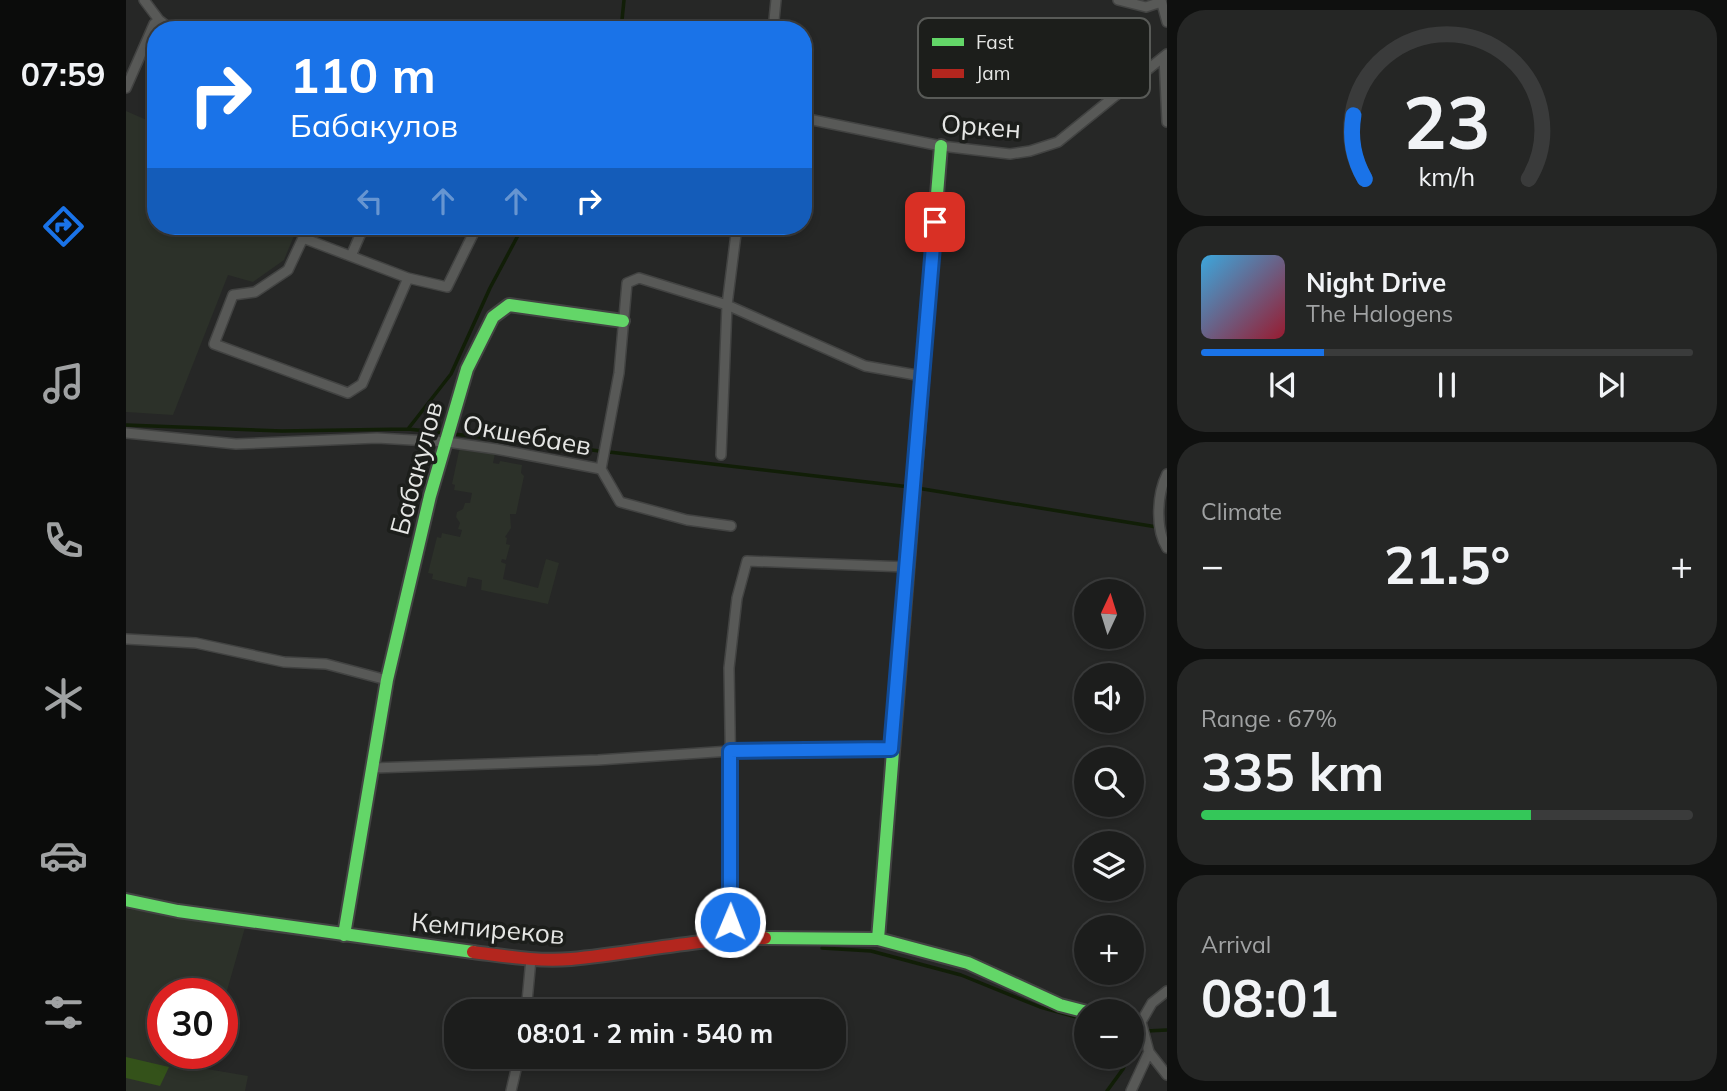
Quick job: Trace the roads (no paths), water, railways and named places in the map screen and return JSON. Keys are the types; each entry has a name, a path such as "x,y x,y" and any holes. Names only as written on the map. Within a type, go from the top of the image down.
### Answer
{"street":[{"path":"144,0 159,20"},
{"path":"773,21 776,0"},
{"path":"1118,0 1146,7 1161,1 1167,22"},
{"path":"126,88 147,40"},
{"path":"1165,55 1167,122"},
{"name":"Оркен","path":"1150,67 1165,55"},
{"name":"Оркен","path":"812,120 942,146 1010,154 1058,142 1112,98"},
{"path":"878,939 891,749 942,146"},
{"path":"351,256 360,235"},
{"path":"408,278 362,384 348,393 214,344 233,295 255,292 288,270 303,238 408,278 447,287 473,235"},
{"path":"721,455 727,305 736,235"},
{"path":"601,469 619,373 627,283 639,278 727,305 865,366 922,376"},
{"name":"Бабакулов","path":"344,935 387,680 430,496 467,369 493,317 509,305 623,321"},
{"name":"Окшебаев","path":"126,433 236,444 377,438 447,442 496,449 601,469 620,502 687,520 731,526"},
{"path":"1167,474 1160,496 1161,538 1167,548"},
{"path":"730,938 732,847 729,668 737,597 747,561 907,567"},
{"path":"126,639 196,643 284,662 326,664 387,680"},
{"path":"373,768 598,760 730,751 891,749"},
{"name":"Кемпиреков","path":"126,900 178,911 531,959 569,959 730,938 878,939 968,964 1074,1009"},
{"path":"527,999 531,959"},
{"path":"1144,1013 1167,991"},
{"path":"1144,1039 1149,1052 1167,1075"},
{"path":"1131,1091 1149,1052"},
{"path":"511,1091 516,1069"}],"waterway":[{"path":"622,21 624,0"},
{"path":"408,429 451,374 490,288 518,235"},
{"path":"126,425 282,431 408,429 446,433"},
{"path":"454,434 600,451"},
{"path":"609,452 910,487"},
{"path":"917,488 1157,527"},
{"path":"822,948 871,951 961,975 1040,1007 1074,1016"},
{"path":"1146,1031 1167,1030"},
{"path":"1107,1091 1123,1069"}]}
